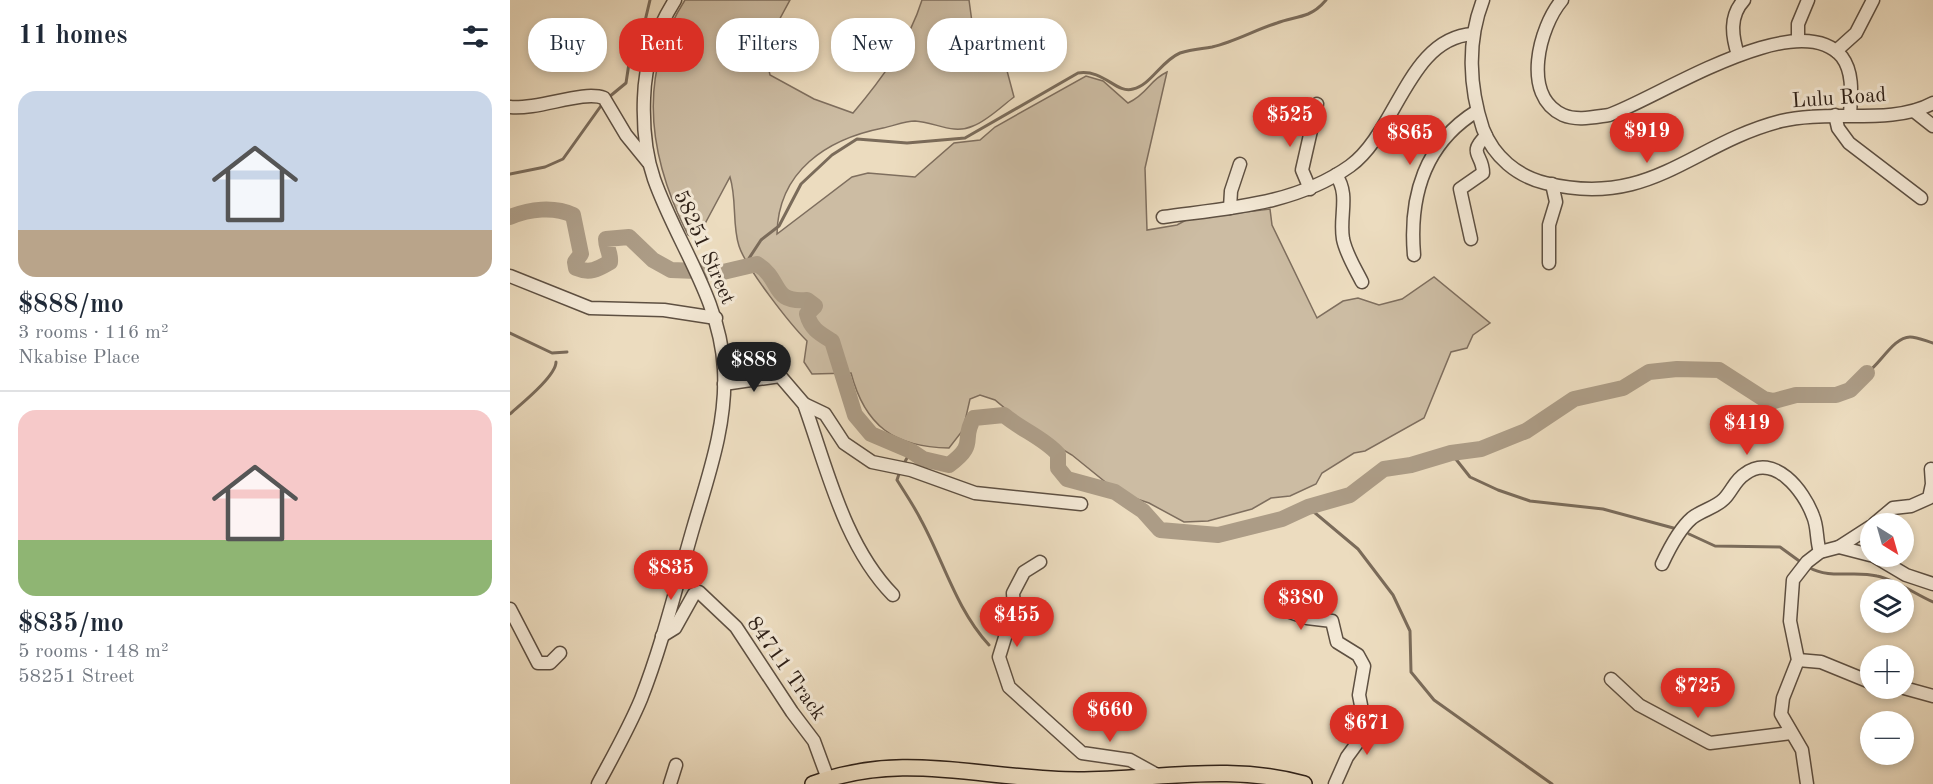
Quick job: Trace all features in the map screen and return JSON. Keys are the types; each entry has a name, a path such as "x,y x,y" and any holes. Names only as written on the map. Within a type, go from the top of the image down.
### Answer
{"main road":[{"path":"813,784 859,771 904,766 979,775 1109,782 1159,776 1244,773 1304,784"}],"street":[{"name":"58251 Street","path":"598,784 641,698 662,636 716,449 724,384 721,335 716,318 703,283 663,202 649,162 643,125 646,72 660,27 675,0"},
{"name":"Lulu Road","path":"1483,0 1473,34 1472,64 1477,111 1486,136 1505,163 1515,171 1552,184 1601,189 1635,184 1764,126 1794,118 1914,111 1933,103"},
{"path":"1562,0 1543,36 1537,54 1538,72 1546,97 1561,114 1571,117 1609,115 1630,108 1738,55 1798,40 1817,43 1836,51 1846,64 1850,78 1850,115"},
{"path":"1738,55 1733,39 1734,21 1737,8 1744,0"},
{"path":"1798,40 1798,24 1808,0"},
{"path":"1836,51 1856,33 1873,0"},
{"path":"1163,217 1230,208 1310,189 1336,175 1365,152 1428,57 1449,39 1473,34"},
{"path":"510,106 532,108 580,98 604,98 626,135 649,162"},
{"path":"1310,189 1302,170 1317,104"},
{"path":"1414,255 1412,227 1415,201 1423,174 1434,149 1446,135 1459,122 1477,111"},
{"path":"1914,111 1933,126"},
{"path":"1835,115 1838,128 1849,143 1921,198"},
{"path":"1472,239 1460,189 1483,173 1475,152 1478,143 1486,136"},
{"path":"1230,208 1231,190 1240,164"},
{"path":"1336,175 1344,196 1344,241 1362,282"},
{"path":"1549,263 1549,225 1556,207 1552,184"},
{"path":"510,276 590,308 664,310 716,318"},
{"path":"724,384 780,376 804,404 847,524 867,561 893,595"},
{"path":"804,404 825,414 844,443 872,462 918,472 975,493 1081,504"},
{"path":"1662,564 1669,548 1692,518 1724,499 1745,473 1764,468 1777,470 1785,476 1807,504 1815,521 1820,552"},
{"path":"1887,513 1893,508 1911,506 1929,498 1932,484 1931,469"},
{"path":"1807,784 1802,750 1781,714 1781,705 1798,660 1790,621 1793,580 1807,562 1820,552 1839,547 1860,533"},
{"path":"1839,547 1860,553"},
{"path":"1040,562 1024,573 1013,593 1014,608 999,657 1009,687 1082,753 1130,760 1159,776"},
{"path":"1892,567 1906,575 1933,584"},
{"name":"84711 Track","path":"662,636 675,628 687,603 696,592 711,601 736,627 814,741 828,779"},
{"path":"510,609 538,663 550,663 560,653"},
{"path":"1287,611 1307,618 1330,620 1337,642 1358,655 1364,666 1364,678 1359,695 1366,724 1364,736 1347,758 1335,784"},
{"path":"1798,660 1821,662 1860,678"},
{"path":"1611,679 1639,705 1710,744 1791,733"},
{"path":"1914,691 1933,696"},
{"path":"670,784 676,765"}],"shaded area":[{"path":"685,0 790,0 780,18 716,18 716,72 769,72 770,75 814,99 853,113 885,72 915,72 915,18 922,0 969,0 971,18 927,18 927,72 1007,72 1014,97 984,121 973,126 951,129 922,122 907,122 862,133 825,150 796,176 786,192 777,234 852,177 868,173 915,177 954,143 980,140 995,127 1086,76 1103,81 1128,103 1167,72 1145,168 1147,230 1177,225 1188,219 1270,209 1272,225 1317,318 1343,301 1358,298 1379,305 1402,299 1434,277 1490,323 1473,335 1467,348 1451,352 1424,418 1365,451 1354,453 1322,473 1316,484 1290,496 1271,498 1252,509 1208,521 1184,522 1149,503 1119,493 1072,455 1032,431 995,400 980,395 970,399 963,430 949,448 930,447 898,438 874,420 864,407 851,373 812,374 804,362 807,341 759,281 739,246 730,177 700,233 693,237 688,235 664,176 657,147 654,87 657,72 704,72 704,18 675,18"}],"waterway":[{"path":"609,97 626,83 631,50 645,21 650,0"},
{"path":"742,269 761,240 779,226 801,184 832,155 857,139 907,143 965,138 1078,73 1095,75 1121,88 1133,89 1145,83 1167,61 1180,53 1220,45 1308,14 1326,0"},
{"path":"510,174 545,167 563,159 603,103"},
{"path":"510,217 542,210 558,210 573,215 581,254 575,262 576,268 586,271 594,270 610,262 606,239 629,237 653,260 671,270 723,272 757,264 765,270 787,298 807,300 815,306 807,314 809,319 816,330 832,341 855,415 871,434 911,451 923,459 949,465 964,451 974,418 1004,415 1046,443 1058,454 1058,468 1067,479 1115,492 1143,511 1160,530 1218,535 1282,519 1308,507 1350,495 1384,469 1411,465 1451,453 1481,449 1526,431 1574,399 1623,388 1649,372 1677,369 1719,370 1764,399 1774,401 1796,395 1836,395 1850,390 1867,373"},
{"path":"510,333 552,353 567,352"},
{"path":"1867,373 1898,341 1904,338 1919,338 1933,343"},
{"path":"510,414 544,382 556,362"},
{"path":"903,465 911,451"},
{"path":"1451,453 1470,477 1530,501 1603,509 1677,529"},
{"path":"900,471 897,480 921,520 959,601 989,645"},
{"path":"1308,507 1358,549 1393,595 1410,631 1411,672 1434,700 1552,784"},
{"path":"1689,534 1715,546 1780,547 1802,563"},
{"path":"1808,567 1825,573 1868,574 1884,578 1933,602"}]}
